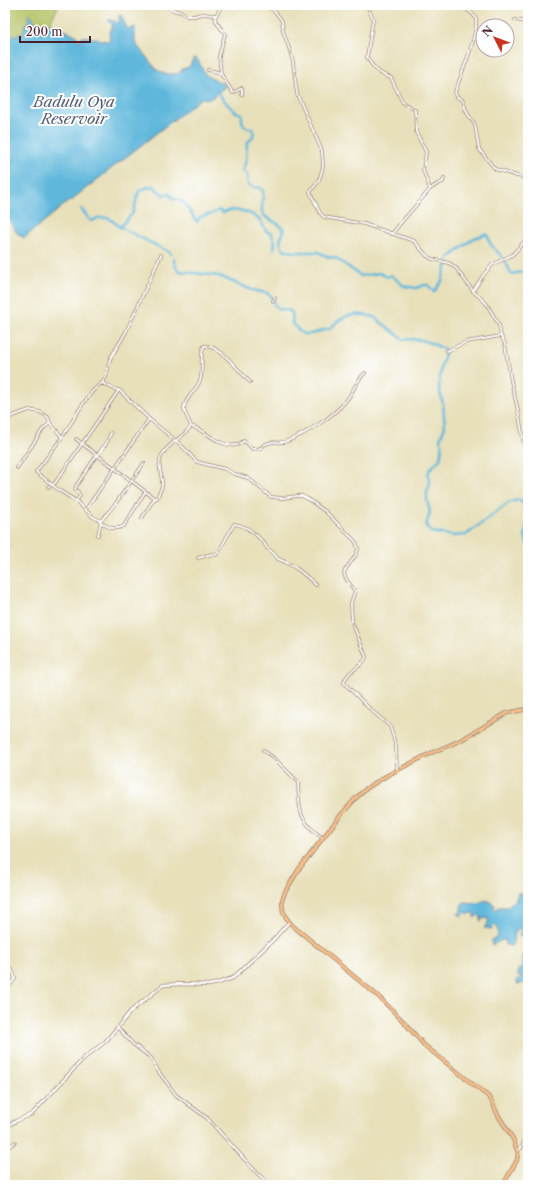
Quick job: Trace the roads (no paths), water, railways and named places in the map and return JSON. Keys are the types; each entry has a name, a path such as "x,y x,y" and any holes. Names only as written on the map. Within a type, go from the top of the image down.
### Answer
{"main road":[{"path":"503,1185 517,1160 518,1151 490,1098 424,1045 379,997 289,922 284,913 282,904 284,895 294,878 344,810 376,782 397,770 461,740 507,713 528,709"}],"street":[{"path":"164,5 176,11 182,12 187,16 202,14 216,15"},
{"path":"221,5 220,10 216,15 216,22 226,34 219,56 221,74 233,93 242,88 242,95"},
{"path":"267,5 282,21 283,31 293,62 297,94 322,151 322,172 318,182 310,192 320,213 324,217 364,224 409,239 418,244 432,260 450,263 459,271 472,291 486,303 499,325 501,336 505,344 528,467"},
{"path":"367,5 373,19 367,57 370,63 383,75 391,78 404,103 415,110 416,132 426,152 423,170 430,189"},
{"path":"460,5 476,17 477,22 473,42 455,92 457,97 463,100 466,111 475,125 479,149 495,169 528,178"},
{"path":"515,20 528,22"},
{"path":"208,70 221,74"},
{"path":"392,234 430,189 439,182 443,182 444,178"},
{"path":"472,291 492,265 506,260 525,241 528,235"},
{"path":"102,384 106,377 110,358 126,332 160,255"},
{"path":"447,352 466,342 501,336"},
{"path":"191,426 184,407 186,401 196,390 200,381 201,358 204,346 209,346 218,351 233,363 241,374 250,382"},
{"path":"191,426 196,427 226,444 236,446 244,441 252,449 260,449 268,443 285,442 300,436 332,415 346,401 355,384 364,373"},
{"path":"145,492 124,526 119,528 106,527 76,501 60,491 36,472 98,385 108,385 115,390 119,390 149,419 198,462 225,469 234,474 248,478 271,497 282,498 298,496 308,499 326,512 356,542 358,549 356,555 345,570 344,574 355,590 351,603 352,622 366,657 365,661 347,676 344,683 372,711 390,726 396,747 397,770"},
{"path":"48,487 52,485 119,390"},
{"path":"5,419 29,410 35,410 45,414 48,417 50,423 62,437"},
{"path":"86,509 149,419"},
{"path":"17,468 43,429 50,423"},
{"path":"142,518 154,499 157,498 162,486 159,466 161,456 170,443 189,430 191,426"},
{"path":"76,501 80,496 75,489 106,444 111,433"},
{"path":"76,439 154,499"},
{"path":"98,535 101,522 144,463"},
{"path":"198,558 212,554 216,555 234,524 240,525 247,527 262,540 266,547 275,554 278,559 287,562 316,585"},
{"path":"263,750 287,770 298,782 299,805 301,813 308,827 323,838"},
{"path":"6,1125 32,1114 83,1058 106,1041 131,1011 163,985 209,985 233,978 289,922"},
{"path":"5,963 12,968 15,979 5,991"},
{"path":"118,1028 133,1044 151,1058 158,1071 176,1095 207,1118 257,1173 270,1185"},
{"path":"518,1151 528,1135"},
{"path":"5,1150 15,1142"}],"water":[{"name":"Badulu Oya Reservoir","path":"29,14 35,22 32,27 42,25 46,28 49,24 74,34 77,36 79,42 81,37 91,37 110,41 109,33 113,26 109,22 109,19 118,23 120,20 118,17 121,15 127,28 129,29 135,27 135,41 157,70 165,74 179,74 182,69 189,67 194,58 196,58 206,75 226,86 210,99 200,99 24,238 16,232 5,214 5,39 6,44 11,36 22,34 25,25 29,22"},
{"path":"521,892 524,896 528,896 528,932 519,936 521,930 520,928 517,930 511,947 509,945 505,945 505,939 492,945 491,940 497,938 498,931 494,925 492,926 492,929 484,928 488,923 488,918 480,921 481,916 479,915 474,918 474,913 469,915 466,912 462,916 458,914 462,911 461,906 464,902 477,903 487,900 495,905 494,909 496,910 498,907 508,907 516,900 518,893"},
{"path":"528,948 528,980 525,983 517,984 517,980 521,978 518,976 518,970 521,969 522,961 526,960 521,959 522,956 527,955 526,949"}],"waterway":[{"path":"218,93 229,106 236,112 242,114 244,126 254,130 253,136 247,144 246,160 242,171 247,174 248,185 260,188 263,191 262,209 265,217 282,227 284,231 280,240 283,249 293,252 318,252 329,257 336,258 361,276 380,273 387,277 391,275 404,286 416,288 428,285 434,292 442,281 450,257 474,238 486,234 491,245 500,254 511,274 528,271"},
{"path":"120,227 133,213 139,191 148,187 151,188 153,185 164,195 168,193 174,199 184,203 197,222 200,217 219,210 223,213 230,210 243,211 253,215 261,221 266,231 271,233 275,242 274,249"},
{"path":"81,209 91,221 98,218 109,218 120,227 171,254"},
{"path":"173,258 179,271 219,276 252,290 267,293 273,298 274,304 278,309 288,310 292,313 292,323 303,334 313,334 331,328 335,323 350,315 368,315 374,317 403,339 422,340 444,349 445,354 441,367 439,388 443,404 445,427 440,438 442,447 440,459 430,469 428,474 430,484 427,492 427,500 430,512 426,526 431,532 454,536 466,535 510,502 519,500 528,507"},
{"path":"528,519 525,536 528,545"}]}
